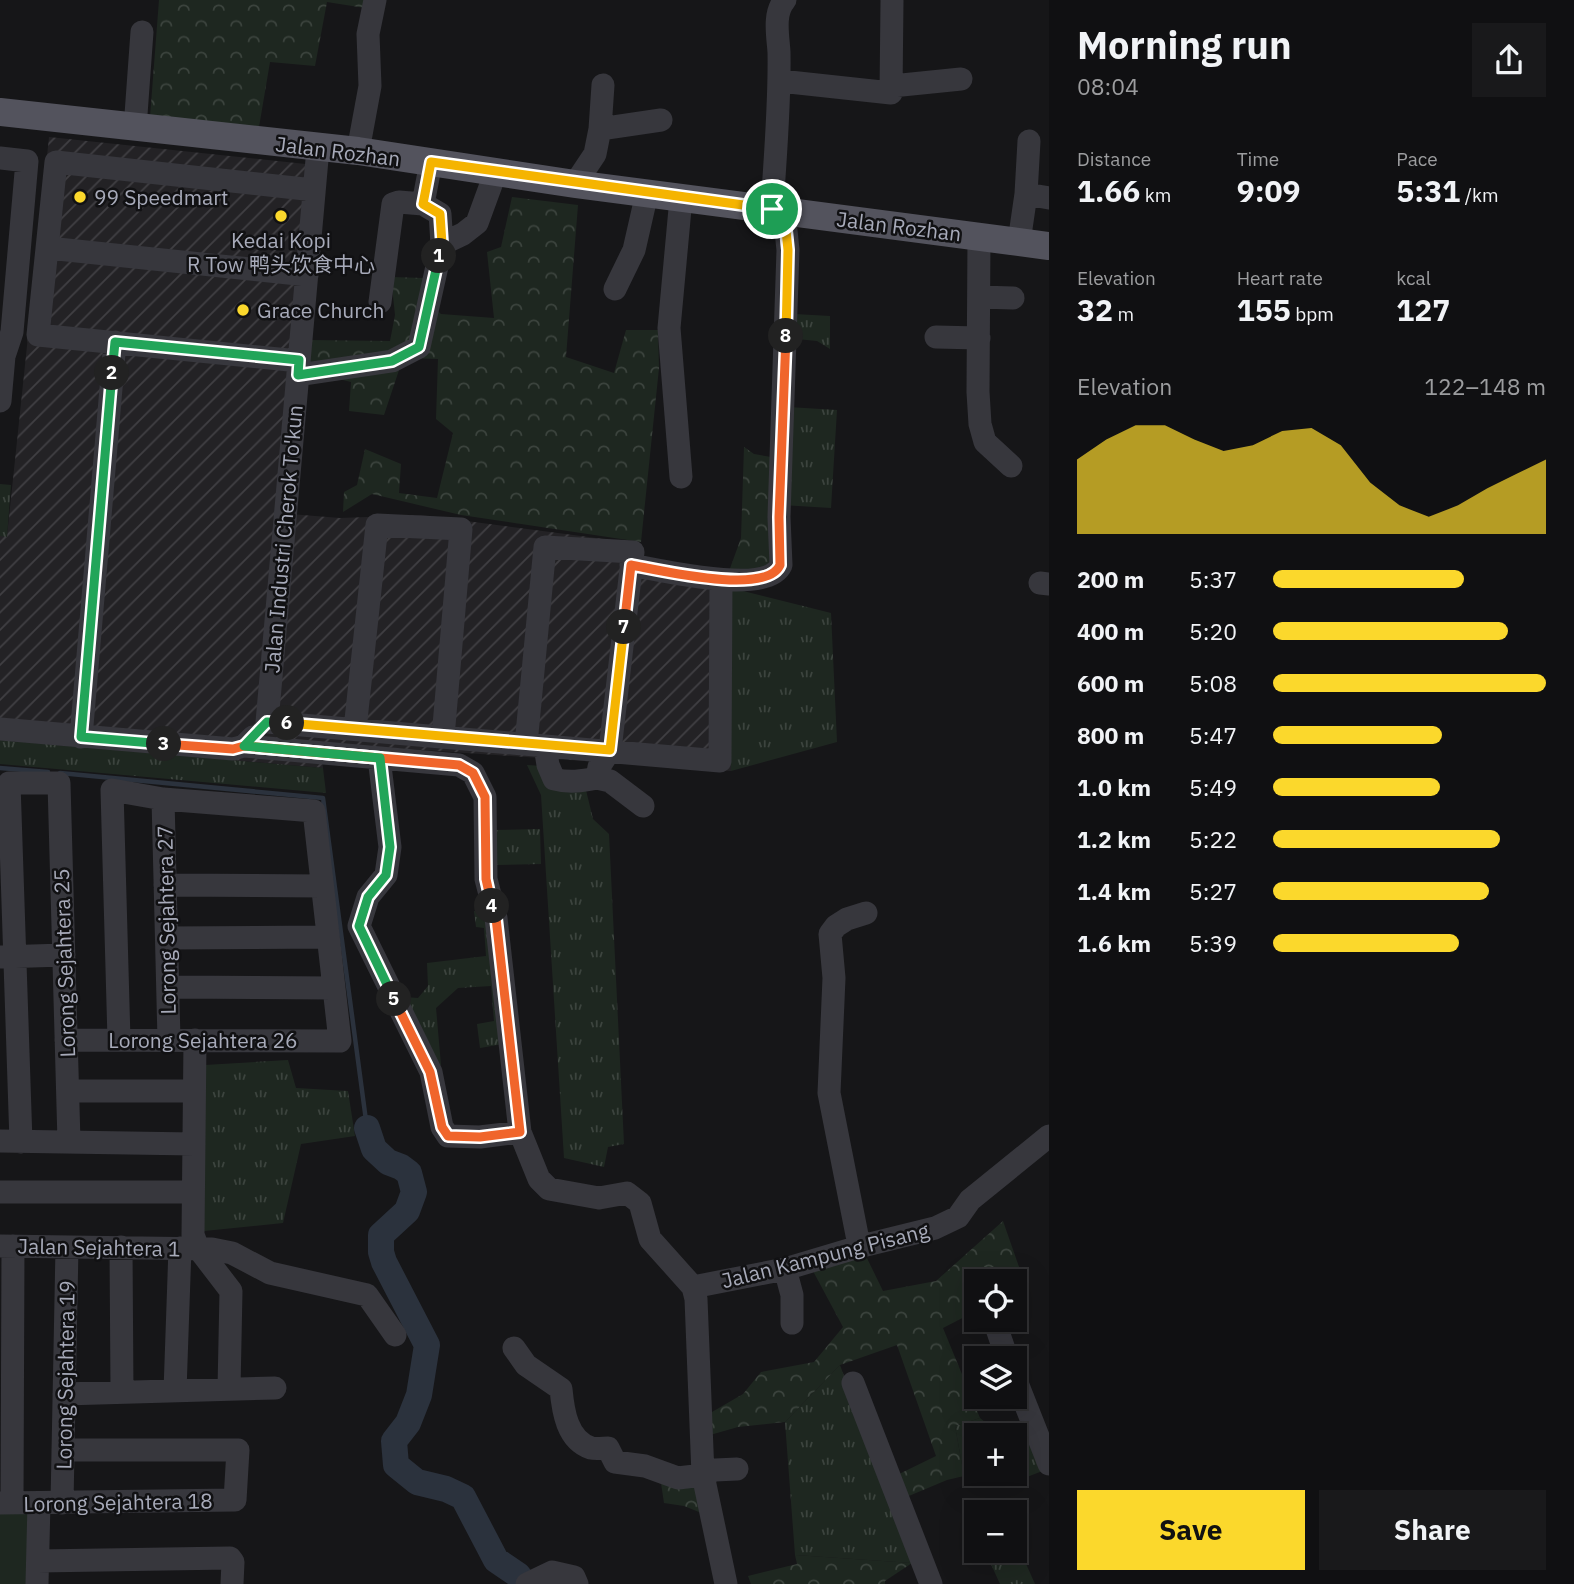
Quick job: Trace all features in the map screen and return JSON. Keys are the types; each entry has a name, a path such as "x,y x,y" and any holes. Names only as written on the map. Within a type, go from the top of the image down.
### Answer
{"main road":[{"name":"Jalan Rozhan","path":"0,111 358,152 575,184 1049,246"}],"street":[{"path":"358,152 370,86 368,34 375,0"},
{"path":"643,806 610,781 597,778 565,782 554,779 535,745 545,547 632,559 721,580 769,577 777,572 780,565 779,517 788,250 778,210 778,18 780,5 785,0"},
{"path":"780,81 889,94 892,92 892,1"},
{"path":"135,128 142,32"},
{"path":"892,86 961,79"},
{"path":"575,184 595,154 603,85"},
{"path":"600,129 661,120"},
{"path":"1020,242 1029,141"},
{"name":"Jalan Industri Cherok To'kun","path":"267,722 318,148"},
{"path":"0,158 27,161 12,332 4,356 0,401"},
{"name":"Jalan Rozhan","path":"115,342 38,335 56,162 314,190"},
{"path":"423,204 431,162"},
{"path":"442,244 463,234 477,223 496,171"},
{"path":"615,289 634,250 647,193"},
{"path":"1026,194 1049,198"},
{"path":"681,198 669,328 681,477"},
{"path":"81,737 115,342 298,368 392,361 419,347 442,244 440,214 423,204 393,204 380,302"},
{"path":"788,250 817,215"},
{"path":"979,237 978,392 981,433 985,442 1011,466"},
{"path":"48,248 307,275"},
{"path":"979,297 1013,298"},
{"path":"936,337 979,338"},
{"path":"355,729 377,526 461,529 443,737"},
{"path":"597,778 599,767 610,750 632,559"},
{"path":"244,746 267,722 720,761 721,580"},
{"name":"Jalan Kampung Pisang","path":"0,729 233,749 244,746 459,765 473,773 485,797 486,879 496,918 520,1132 539,1179 549,1189 599,1198 627,1193 640,1203 650,1240 693,1287 696,1299 703,1475 726,1584"},
{"path":"380,758 390,847 386,875 368,897 359,926 360,933 373,951 385,982 430,1072 442,1127 448,1136 480,1137 520,1132"},
{"name":"Lorong Sejahtera 25","path":"7,957 9,783 59,783 69,1142"},
{"path":"119,1040 112,790 163,799 314,811 334,988 168,987"},
{"name":"Lorong Sejahtera 27","path":"163,799 169,1040"},
{"path":"165,885 322,886"},
{"path":"863,1246 857,1235 829,1093 834,978 830,934 836,926 848,919 866,913"},
{"path":"167,938 328,937"},
{"path":"64,955 7,957 10,1142 194,1144"},
{"name":"Lorong Sejahtera 26","path":"66,1040 340,1041 334,988"},
{"path":"175,1391 189,1248 193,1235 195,1040"},
{"path":"68,1091 194,1091"},
{"name":"Jalan Kampung Pisang","path":"693,1287 785,1269 935,1228 958,1217 970,1200 1049,1136"},
{"path":"0,1192 193,1192"},
{"path":"6,1503 7,1246"},
{"name":"Jalan Sejahtera 1","path":"7,1246 189,1248 232,1253 270,1273 367,1295 395,1335"},
{"name":"Lorong Sejahtera 19","path":"62,1503 67,1247"},
{"path":"121,1247 122,1392"},
{"path":"189,1248 231,1292 229,1389"},
{"path":"785,1269 792,1295 792,1323"},
{"path":"514,1348 526,1365 561,1390 564,1413 572,1434 591,1448 608,1448 615,1461 645,1466 678,1478 703,1475 715,1470 737,1469"},
{"path":"853,1382 931,1584"},
{"path":"64,1394 275,1388"},
{"path":"1027,1408 1049,1464"},
{"name":"Lorong Sejahtera 18","path":"6,1503 235,1500 238,1450 63,1450"},
{"path":"39,1503 37,1573 230,1558 233,1562 232,1584"},
{"path":"527,1584 552,1572 574,1577 576,1584"}],"shaded area":[{"path":"49,137 324,166 290,514 340,518 421,515 642,544 637,569 727,587 731,771 320,743 323,768 0,740 0,536 7,536"}],"green space":[{"path":"159,0 365,0 365,8 327,2 315,66 270,62 259,127 150,117"},
{"path":"512,197 578,205 566,357 614,373 626,330 658,330 659,368 641,542 461,515 372,494 343,512 344,492 357,485 365,449 401,464 399,493 437,498 453,433 436,419 438,359 403,358 384,415 349,411 351,382 307,371 309,340 390,341 395,315 391,277 423,278 426,300 441,314 494,318 487,252 501,247"},
{"path":"794,314 830,316 830,349 817,341 797,339"},
{"path":"788,407 837,410 831,508 782,505"},
{"path":"744,447 754,454 777,458 773,562 762,573 728,574 741,538"},
{"path":"0,484 11,485 7,537 0,536"},
{"path":"727,587 831,613 837,742 731,771"},
{"path":"0,740 323,768 326,793 0,764"},
{"path":"527,765 542,766 585,786 593,819 609,834 624,1144 608,1147 604,1167 564,1158 541,795"},
{"path":"540,829 541,864 495,865 494,830"},
{"path":"481,910 492,926 503,1044 480,1048 477,1024 494,1021 491,986 458,988 436,1008 441,1065 431,1066 404,997 418,998 428,986 427,963 486,956 484,928 476,927 474,911"},
{"path":"288,1060 296,1088 348,1091 355,1136 301,1144 283,1223 204,1231 205,1065"},
{"path":"1003,1221 1020,1269 964,1269 964,1317 943,1328 964,1379 964,1409 976,1409 980,1418 955,1426 964,1476 904,1498 895,1476 936,1456 897,1345 840,1365 785,1422 738,1427 710,1435 712,1412 743,1394 761,1372 814,1362 843,1327 813,1271 863,1250 883,1291 936,1281"},
{"path":"840,1365 912,1563 795,1555 785,1422"},
{"path":"980,1418 986,1423 964,1423"},
{"path":"964,1423 964,1476 955,1426"},
{"path":"1027,1428 1045,1470 1027,1477"},
{"path":"661,1483 700,1485 704,1514 684,1506 664,1503"},
{"path":"0,1511 32,1513 32,1584 0,1584"},
{"path":"795,1555 912,1563 885,1581 885,1584 751,1584 748,1576 797,1564"},
{"path":"990,1563 1026,1563 1035,1584 1000,1584"}],"waterway":[{"path":"0,768 48,772"},
{"path":"60,773 323,798 367,1128"},
{"path":"367,1128 374,1149 388,1162 409,1173 414,1192 407,1211 381,1235 384,1262 427,1345 419,1395 408,1423 394,1441 396,1465 417,1482 446,1489 463,1497 496,1560 518,1575 525,1584"}],"place":[{"name":"99 Speedmart","path":"80,197"},
{"name":"Kedai Kopi R Tow 鸭头饮食中心","path":"281,216"},
{"name":"Grace Church","path":"243,310"}],"route":[{"path":"772,209 575,184 431,162 423,204 440,214 442,244 419,347 408,355 392,361 298,375 299,360 115,342 81,737 233,749 244,746 354,755 459,765 473,773 485,797 486,879 496,918 520,1132 480,1137 448,1136 442,1127 430,1072 385,982 373,951 360,933 359,926 368,897 386,875 390,847 380,758 244,746 267,722 610,750 631,565 721,580 769,577 777,572 780,565 779,517 788,250 784,211 772,209"}]}
